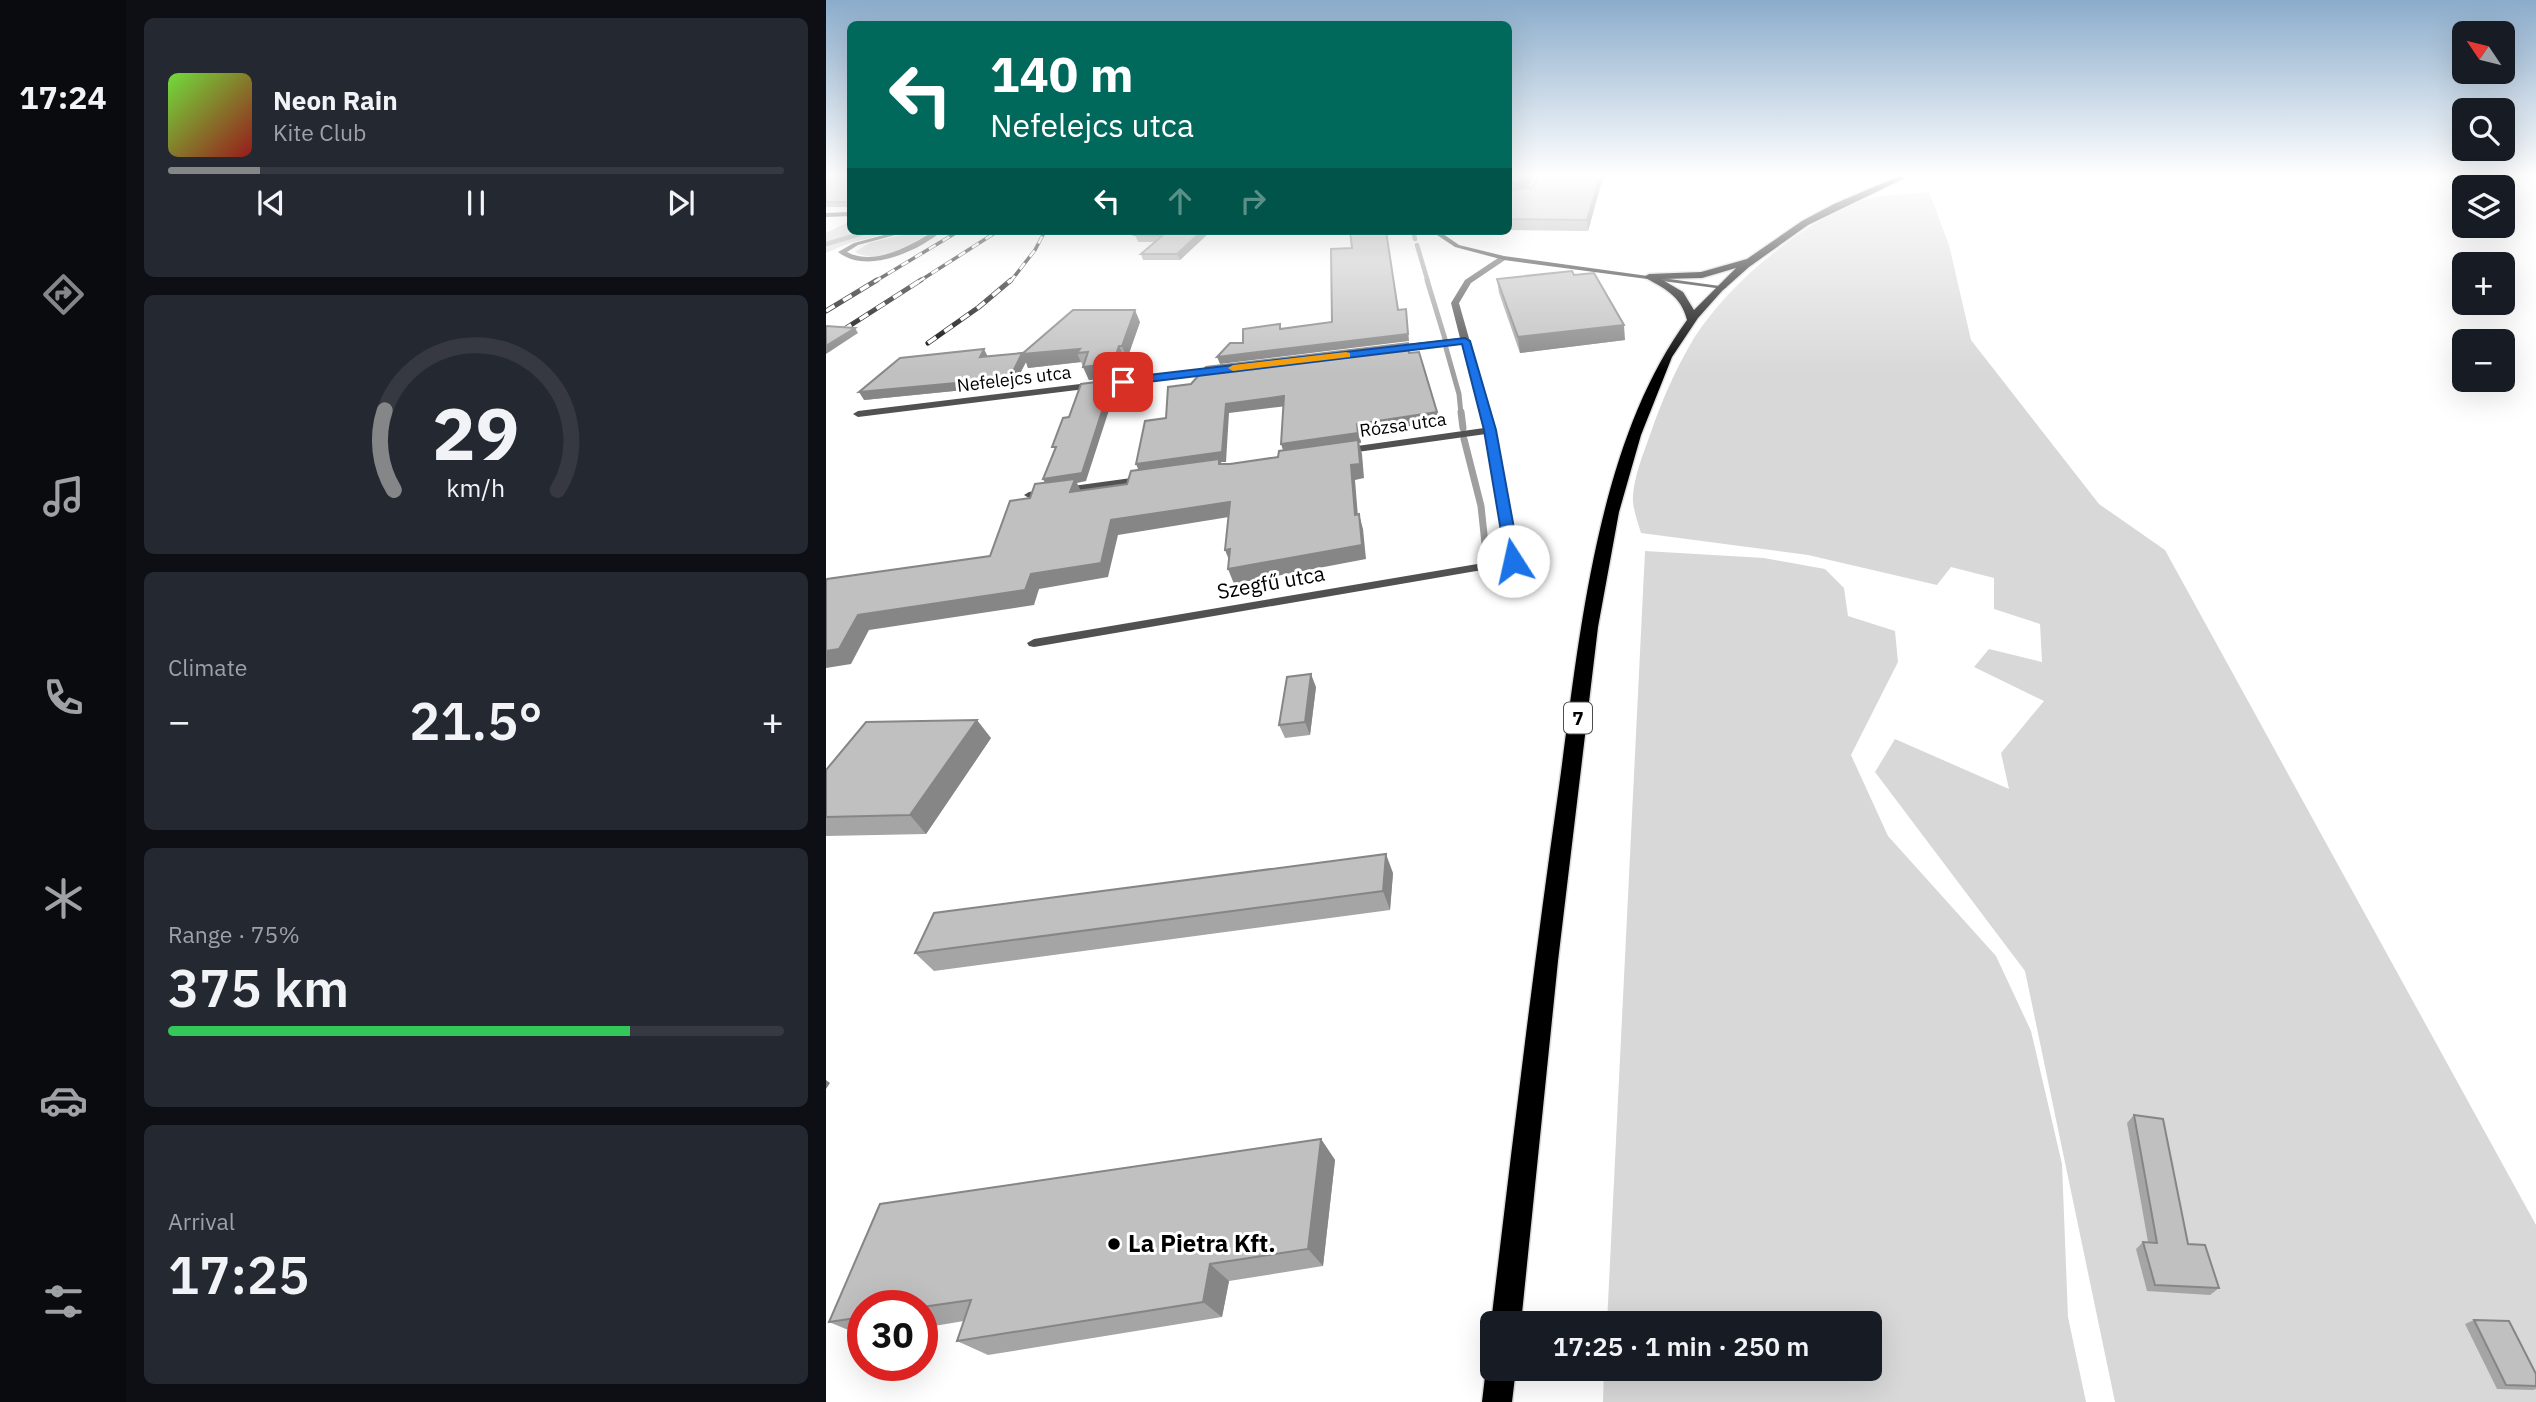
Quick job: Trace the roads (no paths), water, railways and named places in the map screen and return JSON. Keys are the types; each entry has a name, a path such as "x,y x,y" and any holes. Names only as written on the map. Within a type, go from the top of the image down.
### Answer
{"main road":[{"path":"1452,242 1504,258 1723,287"},
{"name":"7","path":"1507,1311 1560,849 1595,592 1616,488 1659,370 1692,320 1750,261 1776,242"},
{"path":"1649,277 1702,275 1750,261"},
{"path":"1649,277 1682,295 1690,306 1692,320"},
{"path":"1497,1402 1499,1381"}],"street":[{"path":"862,242 842,252 860,258 887,256 919,242"},
{"path":"1490,430 1455,303 1461,291 1475,276 1504,258"},
{"path":"1382,350 1465,341"},
{"name":"Nefelejcs utca","path":"858,414 1230,368"},
{"name":"Rózsa utca","path":"1327,453 1490,430"},
{"name":"Szegfű utca","path":"1034,643 1513,561 1490,430"},
{"path":"1029,495 1151,478"}],"waterway":[{"path":"826,244 831,242"},
{"path":"1417,245 1428,282"},
{"path":"1427,280 1445,339"},
{"path":"1446,348 1459,394 1461,414"},
{"path":"1461,412 1463,428"},
{"path":"1464,439 1481,506 1486,553"}],"railway":[{"path":"874,282 940,242"},
{"path":"918,282 980,242"},
{"path":"1010,282 1039,242"},
{"path":"826,311 877,280"},
{"path":"826,341 921,280"},
{"path":"928,343 979,307 1011,280"}],"place":[{"name":"La Pietra Kft.","path":"1114,1244"}]}
